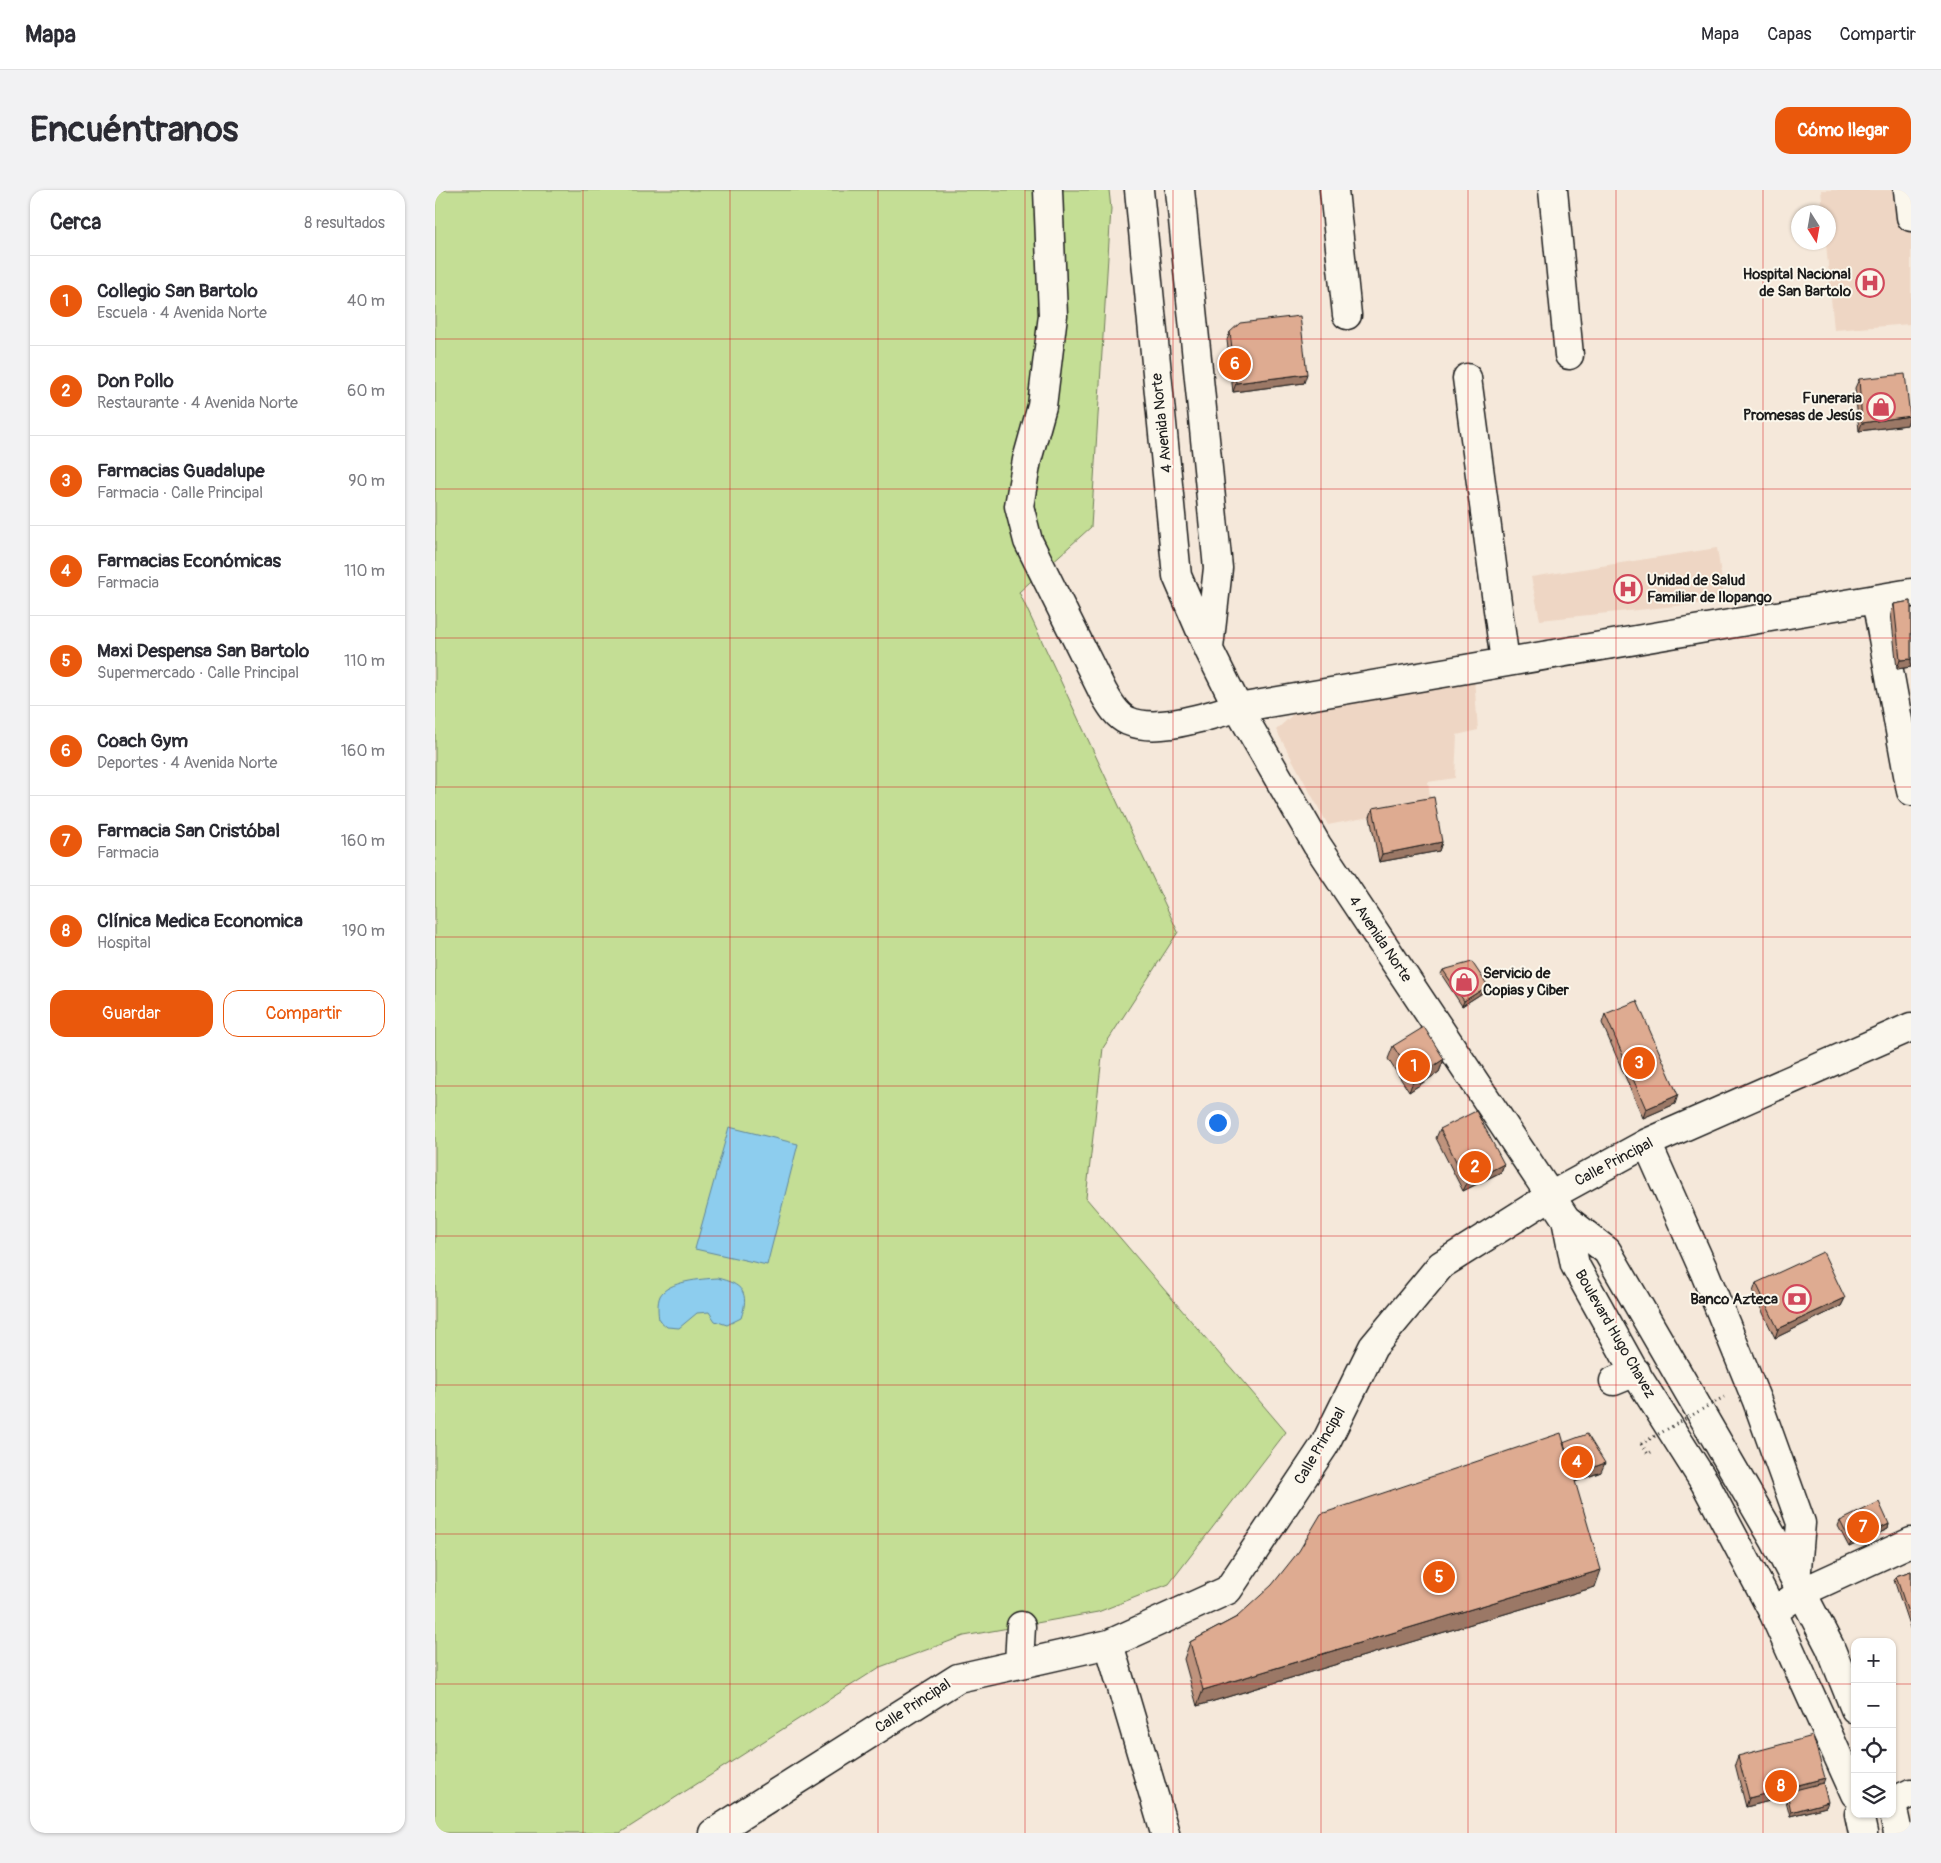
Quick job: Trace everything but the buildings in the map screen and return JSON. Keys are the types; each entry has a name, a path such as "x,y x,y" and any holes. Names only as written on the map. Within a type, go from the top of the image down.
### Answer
{"street":[{"path":"1048,190 1053,315 1042,406 1027,460 1019,506 1027,541 1103,692 1112,708 1127,721 1149,726 1176,723 1239,708 1911,594"},
{"name":"4 Avenida Norte","path":"1139,190 1177,576 1209,650 1239,708 1317,845 1552,1195 1566,1219"},
{"path":"1180,190 1218,568 1209,650"},
{"path":"1334,190 1347,315"},
{"path":"1553,190 1569,355"},
{"path":"1908,190 1911,217"},
{"path":"1467,378 1505,662"},
{"path":"1876,600 1911,791"},
{"name":"Calle Principal","path":"713,1833 957,1678 1109,1644 1228,1590 1324,1446 1373,1347 1441,1265 1552,1195 1647,1143 1911,1027"},
{"path":"1647,1143 1704,1272 1757,1401 1801,1523 1799,1586"},
{"path":"1566,1219 1607,1251 1775,1541 1830,1647 1851,1699"},
{"name":"Boulevard Hugo Chavez","path":"1566,1219 1575,1265 1625,1376 1705,1483 1773,1612 1851,1795"},
{"path":"1773,1612 1799,1586 1911,1542"},
{"path":"1019,1664 1021,1626"},
{"path":"1109,1644 1165,1833"},
{"path":"1896,1802 1911,1793"},
{"path":"1895,1818 1898,1833"}],"path":[{"path":"1641,1444 1724,1397"}],"shaded area":[{"name":"Hospital Nacional de San Bartolo","path":"1821,190 1911,190 1911,324 1834,330 1827,250 1836,250 1836,205 1822,205"},
{"name":"Unidad de Salud Familiar de Ilopango","path":"1717,548 1725,601 1540,620 1531,577"},
{"path":"1474,678 1478,730 1457,735 1455,778 1428,782 1431,805 1328,825 1276,730 1299,709"}],"green space":[{"path":"435,190 1109,190 1111,209 1091,527 1019,592 1178,932 1103,1048 1086,1198 1286,1432 1169,1584 1098,1612 964,1636 880,1667 620,1833 435,1833"}],"water":[{"path":"729,1127 798,1144 767,1265 695,1249"},
{"path":"717,1278 733,1283 742,1290 745,1302 741,1318 727,1325 715,1321 709,1312 697,1313 679,1328 667,1327 659,1320 658,1302 664,1291 686,1282"}],"place":[{"name":"Hospital Nacional de San Bartolo","path":"1870,283"},
{"name":"Coach Gym","path":"1235,364"},
{"name":"Funeraria Promesas de Jesús","path":"1881,407"},
{"name":"Unidad de Salud Familiar de Ilopango","path":"1628,589"},
{"name":"Servicio de Copias y Ciber","path":"1464,982"},
{"name":"Farmacias Guadalupe","path":"1639,1063"},
{"name":"Collegio San Bartolo","path":"1414,1066"},
{"name":"Don Pollo","path":"1475,1167"},
{"name":"Banco Azteca","path":"1797,1299"},
{"name":"Farmacias Económicas","path":"1577,1462"},
{"name":"Farmacia San Cristóbal","path":"1863,1527"},
{"name":"Maxi Despensa San Bartolo","path":"1439,1577"},
{"name":"Clínica Medica Economica","path":"1781,1786"}]}
